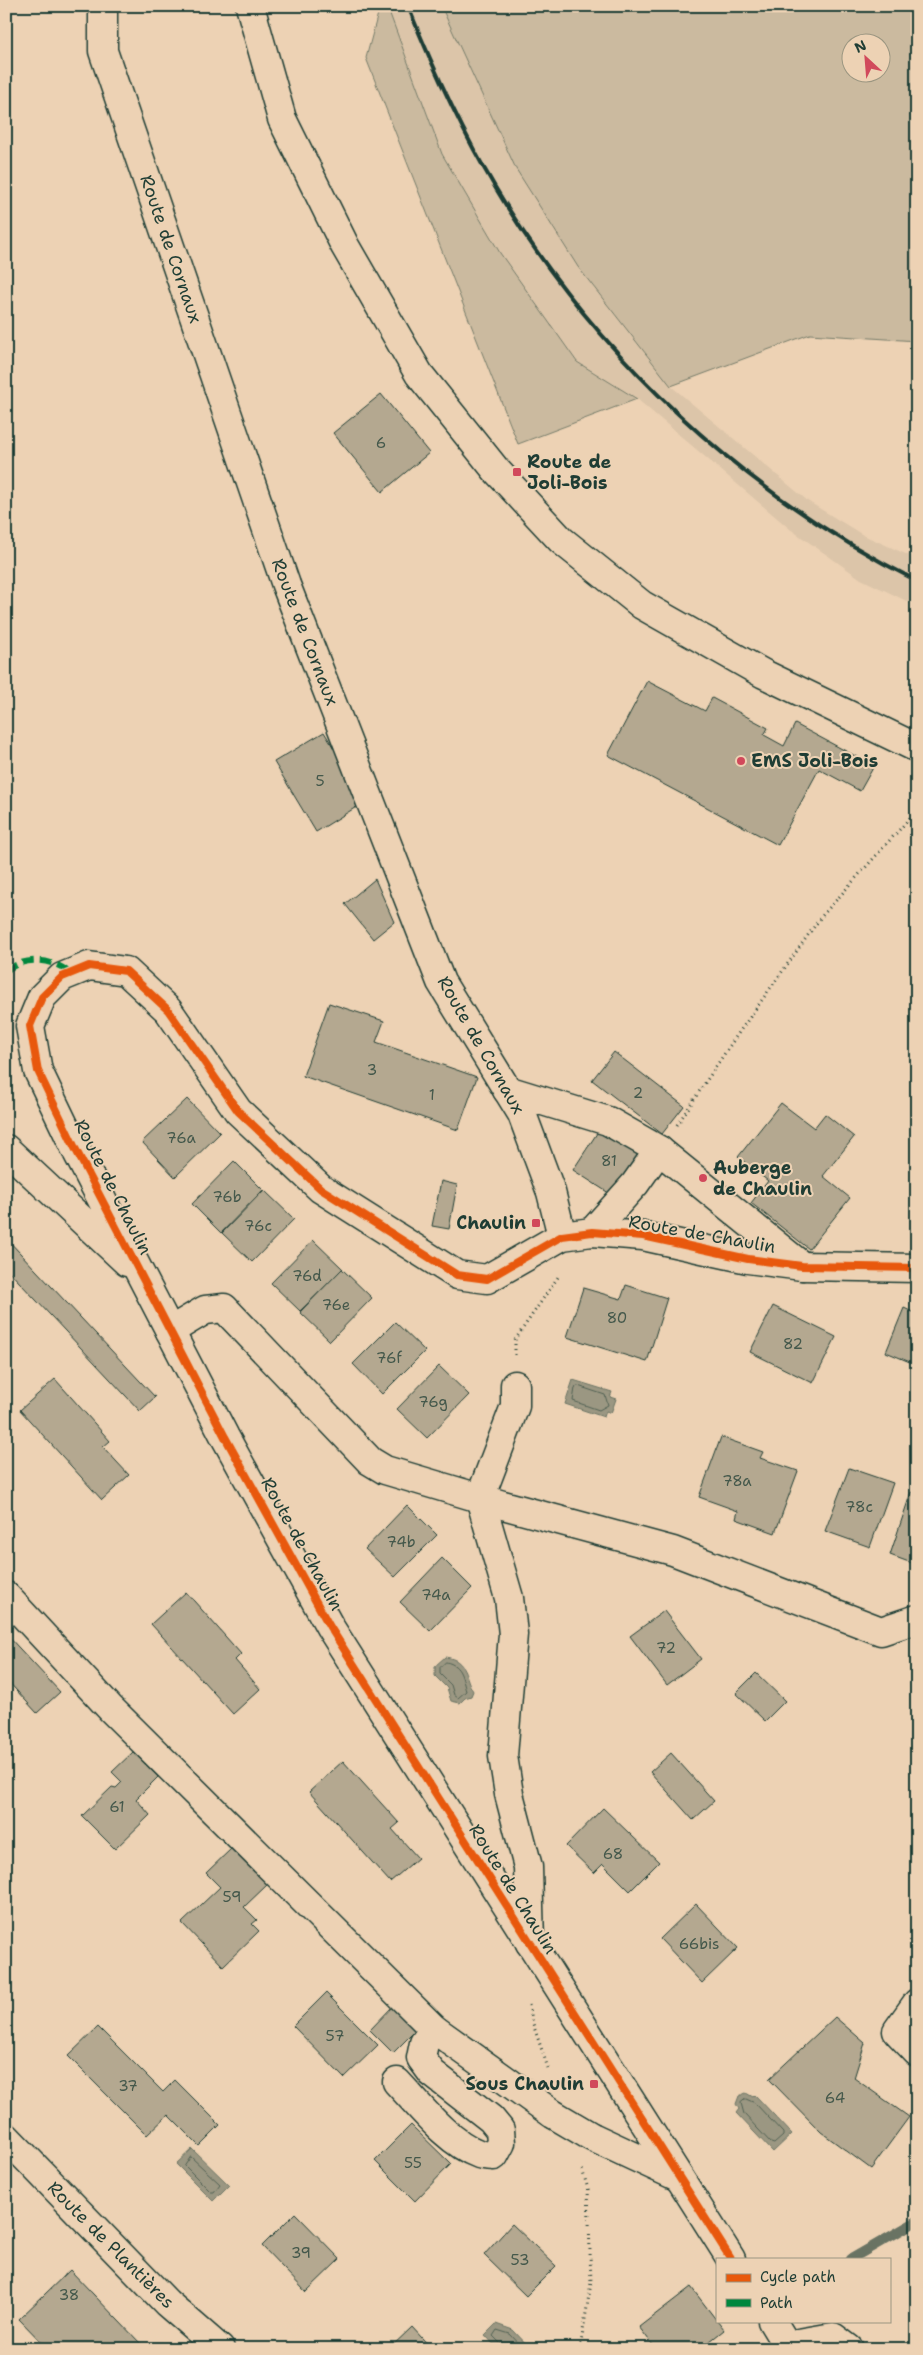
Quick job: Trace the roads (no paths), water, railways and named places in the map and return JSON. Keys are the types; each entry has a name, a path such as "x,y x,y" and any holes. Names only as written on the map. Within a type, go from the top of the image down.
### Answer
{"street":[{"name":"Route de Cornaux","path":"103,6 103,51 286,585 441,982 522,1114 556,1207 562,1236"},
{"path":"250,6 282,119 346,246 419,374 496,470 561,540 642,605 764,674 917,748"},
{"name":"Route de Chaulin","path":"730,2258 676,2176 330,1627 225,1436 75,1148 38,1071 30,1026 42,997 62,977 89,966 126,971 168,1010 238,1111 321,1190 457,1275 487,1279 562,1236 592,1232 643,1236 748,1259 802,1266 917,1268"},
{"path":"508,1090 608,1120 659,1150 802,1266"},
{"path":"6,1149 141,1275"},
{"path":"592,1232 635,1184 659,1150"},
{"path":"890,1267 917,1279"},
{"path":"170,1332 205,1310 224,1308 370,1461 385,1470 673,1551 881,1631 917,1619"},
{"path":"515,1386 515,1406 480,1498 509,1598 513,1634 503,1756 508,1794 528,1867 530,1943"},
{"path":"6,1596 111,1709 434,2029 553,2114 586,2148 676,2176"},
{"path":"917,2003 897,2031 917,2052"},
{"path":"398,2082 428,2115 459,2143 480,2155 494,2156 501,2143 500,2130 491,2119 432,2073 421,2058 424,2043 434,2029"},
{"name":"Route de Plantières","path":"6,2137 167,2303 220,2349"},
{"path":"773,2322 788,2347 833,2337 849,2349"}],"water":[{"path":"573,1380 612,1392 610,1397 616,1399 611,1413 606,1411 604,1417 565,1404"},
{"path":"445,1657 462,1665 473,1691 471,1696 465,1698 460,1703 451,1701 447,1688 435,1676 435,1666"},
{"path":"746,2093 753,2097 755,2095 792,2134 773,2152 736,2113 739,2109 736,2104 739,2096"},
{"path":"192,2149 229,2185 213,2201 176,2164"},
{"path":"496,2324 513,2330 531,2349 498,2349 485,2335"}],"waterway":[{"path":"853,2258 917,2221"}],"railway":[{"path":"408,6 448,98 495,187 534,248 578,307 626,362 678,414 734,462 792,506 853,546 917,581"}],"place":[{"name":"Route de Joli-Bois","path":"517,472"},
{"name":"EMS Joli-Bois","path":"741,761"},
{"name":"Auberge de Chaulin","path":"703,1178"},
{"name":"Chaulin","path":"536,1223"},
{"name":"Sous Chaulin","path":"594,2084"}]}
